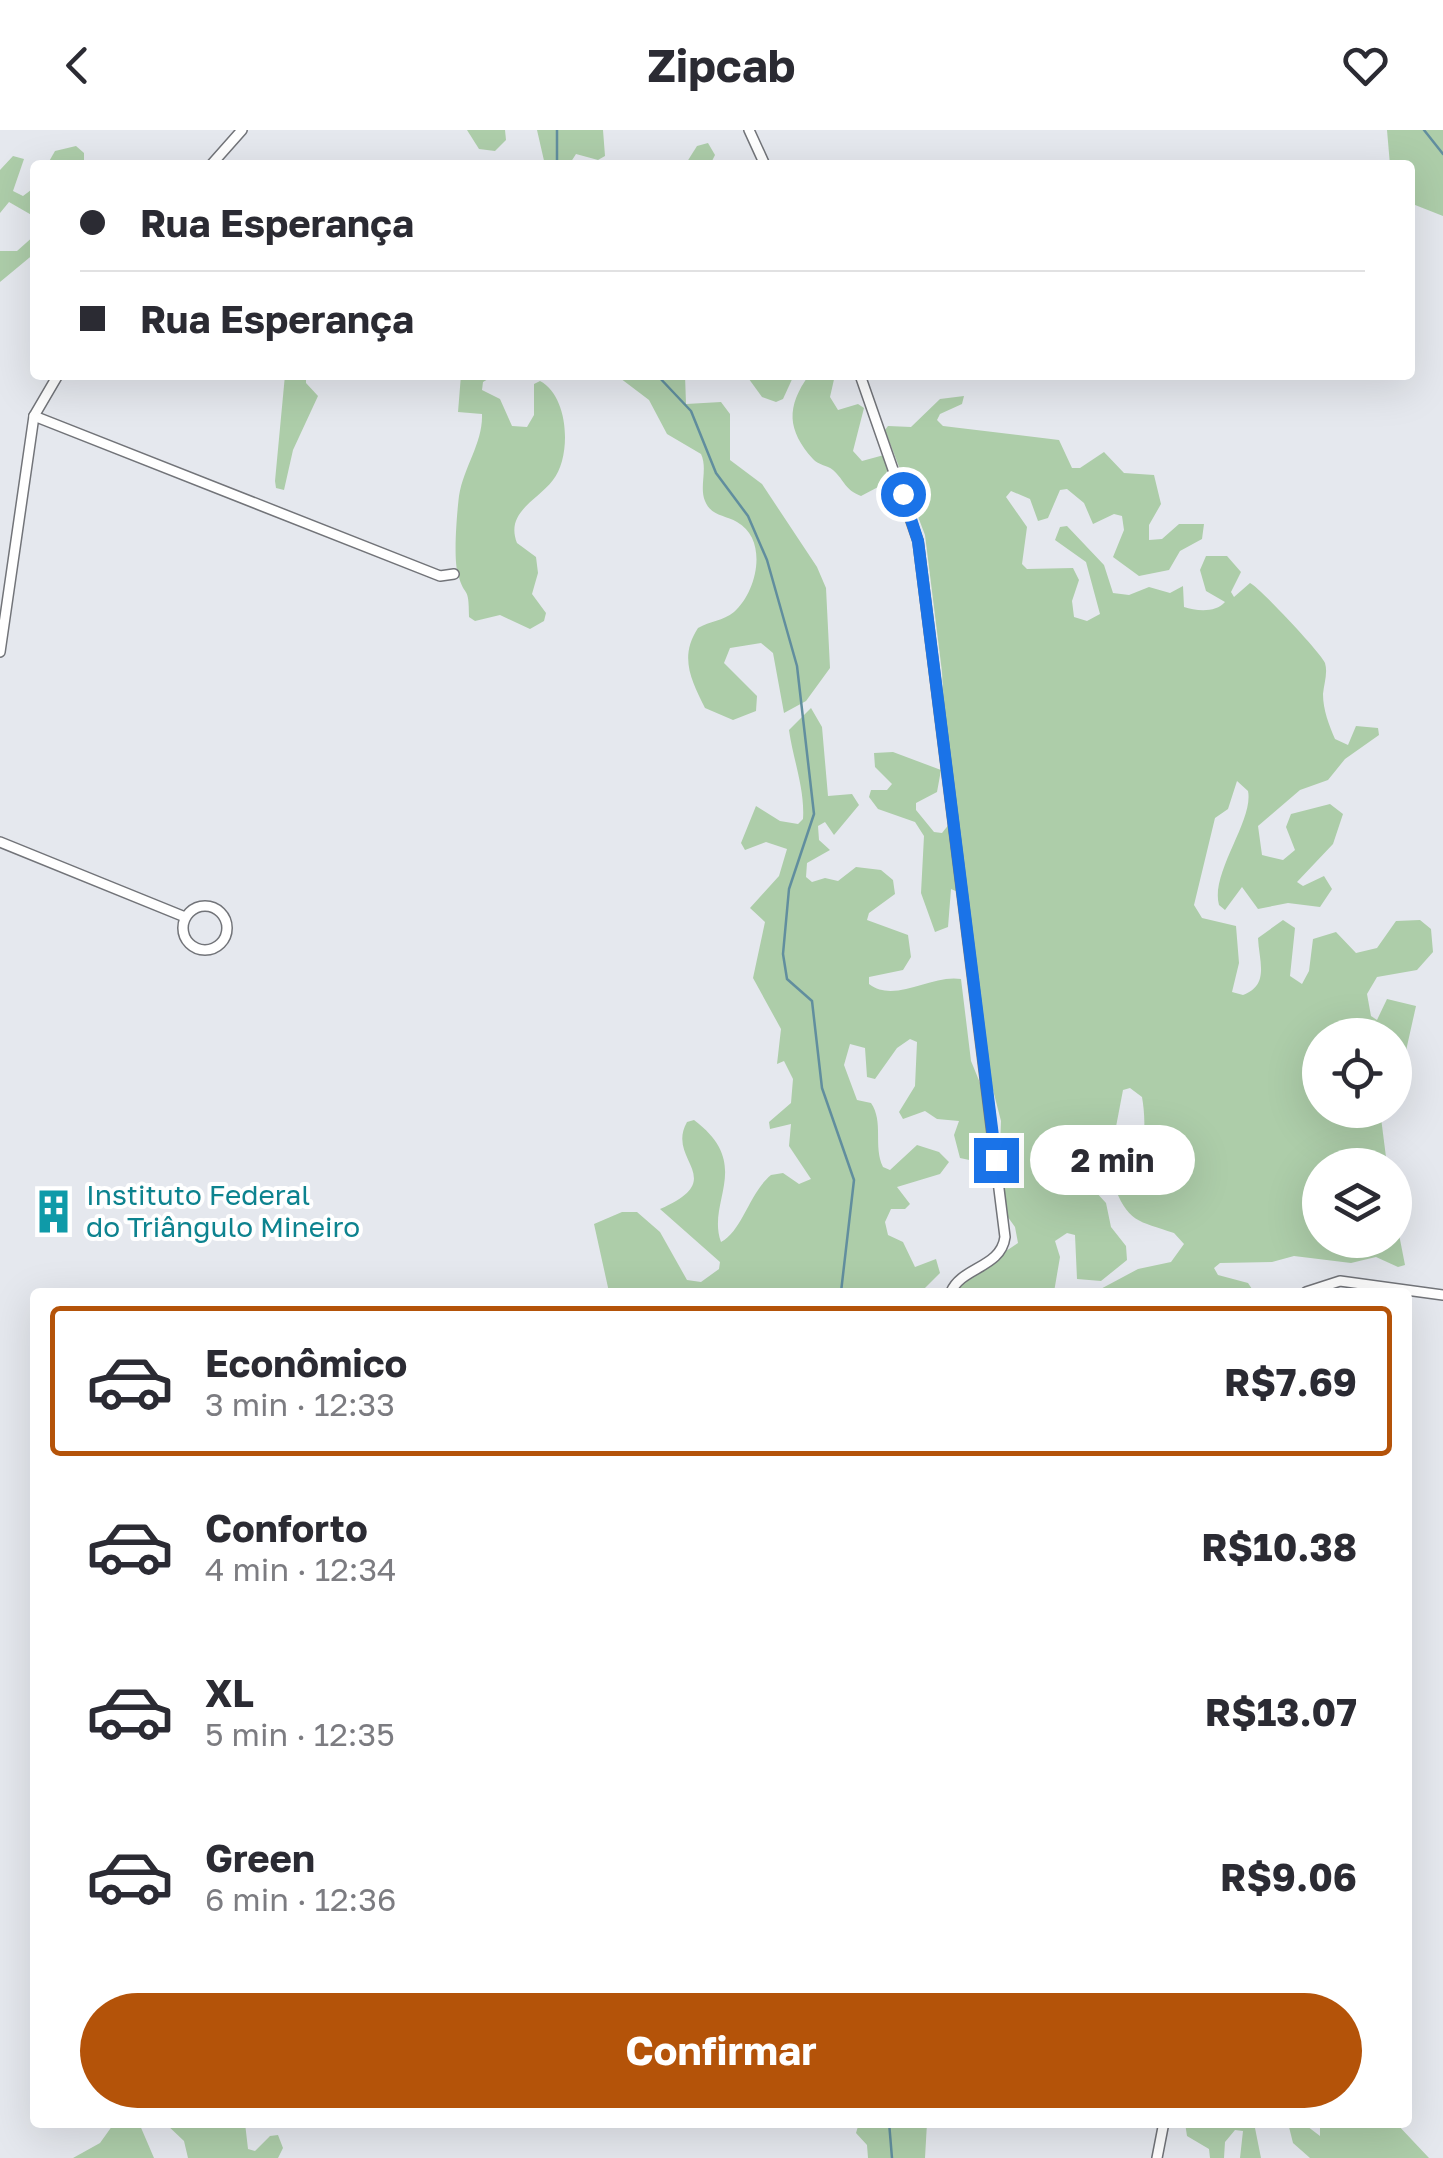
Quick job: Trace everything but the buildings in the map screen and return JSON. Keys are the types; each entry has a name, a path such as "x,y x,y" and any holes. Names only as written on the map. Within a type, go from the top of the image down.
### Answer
{"street":[{"path":"215,160 242,130"},
{"path":"749,130 763,160"},
{"path":"0,652 34,416 55,380"},
{"path":"862,380 918,541 1006,1237 998,1256 955,1282 953,1288"},
{"path":"34,416 440,576 454,574"},
{"path":"0,842 185,917"},
{"path":"210,905 225,916 227,935 214,948 199,949 184,936 185,917 191,910 210,905"},
{"path":"1317,1288 1340,1280 1395,1288"},
{"path":"1412,1290 1443,1295"},
{"path":"1158,2158 1163,2128"}],"green space":[{"path":"467,130 505,130 506,140 495,151 479,149"},
{"path":"537,130 603,130 605,156 598,160 576,154 572,160 544,160"},
{"path":"1387,130 1443,130 1443,216 1415,205 1415,160 1390,160"},
{"path":"708,143 715,155 712,160 688,160 697,146"},
{"path":"76,146 84,153 84,160 50,160 55,151"},
{"path":"13,156 24,159 13,191 23,196 30,191 30,214 9,202 0,213 0,170"},
{"path":"30,239 30,257 0,282 0,251 17,251"},
{"path":"285,380 306,380 318,396 293,450 284,490 276,488"},
{"path":"461,380 486,380 482,390 500,399 512,426 527,427 534,415 534,384 540,381 557,399 562,413 565,442 559,469 515,523 517,543 536,557 538,573 532,594 546,613 544,621 530,629 500,615 475,621 469,617 467,595 457,567 456,524 461,485 480,435 482,414 458,412"},
{"path":"623,380 685,380 686,404 721,402 730,414 730,460 762,484 817,567 826,588 830,668 806,701 784,713 773,653 761,643 730,648 724,663 757,696 756,711 733,720 705,708 692,678 688,659 692,639 698,628 734,612 742,603 753,579 756,553 747,530 708,506 703,496 701,454 667,434 649,400"},
{"path":"750,380 792,380 783,399 776,402 762,397"},
{"path":"806,380 834,380 830,397 838,410 858,404 864,408 853,451 862,461 884,455 889,467 880,486 861,496 856,494 804,448 793,418"},
{"path":"964,396 962,404 940,414 937,420 943,426 1059,440 1072,468 1080,468 1104,452 1124,473 1154,475 1161,504 1149,525 1149,540 1162,539 1179,524 1204,524 1202,539 1180,551 1169,570 1139,576 1113,557 1124,530 1122,516 1114,514 1093,524 1084,503 1067,489 1060,490 1048,518 1038,521 1030,499 1011,491 1006,497 1027,527 1022,564 1027,569 1073,568 1079,580 1072,601 1074,617 1087,621 1100,614 1086,562 1055,540 1060,527 1067,526 1104,565 1113,593 1129,595 1149,587 1170,593 1183,586 1184,607 1194,609 1211,609 1225,602 1206,591 1200,570 1206,556 1227,556 1241,572 1231,592 1234,597 1250,583 1325,663 1324,706 1335,739 1348,745 1356,726 1378,728 1379,735 1345,759 1328,780 1300,790 1258,826 1262,855 1283,860 1295,850 1286,827 1291,814 1330,804 1343,814 1333,844 1297,882 1303,886 1324,876 1332,889 1320,907 1288,903 1258,909 1242,887 1225,910 1219,905 1221,878 1248,803 1248,791 1237,781 1228,809 1215,818 1194,905 1202,918 1236,926 1239,963 1232,992 1243,995 1260,979 1258,938 1283,920 1295,928 1290,976 1302,984 1309,971 1313,939 1336,932 1356,953 1377,948 1396,921 1420,920 1431,929 1433,952 1417,970 1377,977 1367,994 1374,1018 1302,1018 1302,1128 1382,1128 1385,1148 1302,1148 1302,1257 1220,1263 1214,1268 1218,1275 1248,1283 1251,1288 1102,1288 1138,1269 1171,1262 1184,1244 1174,1233 1129,1213 1113,1182 1136,1157 1144,1136 1142,1097 1130,1088 1123,1090 1111,1153 1090,1164 1084,1179 1106,1203 1111,1227 1126,1246 1127,1260 1101,1281 1077,1279 1075,1235 1067,1233 1055,1241 1060,1257 1055,1288 954,1288 1018,1243 1015,1227 1005,1213 999,1174 1001,1121 971,1005 958,892 951,889 948,927 935,932 921,893 924,836 915,822 878,809 869,797 871,790 887,790 892,784 875,767 874,753 893,752 941,770 937,792 916,803 916,810 934,832 942,833 950,823 942,672 925,535 885,430 888,426 911,427 940,399"},
{"path":"811,708 822,727 828,796 852,794 859,805 834,835 825,822 818,826 819,840 830,850 807,863 806,877 812,882 825,878 838,881 856,867 881,870 893,880 895,894 869,913 867,920 908,935 911,957 903,970 869,977 869,984 890,991 961,979 971,1061 987,1100 989,1137 981,1158 974,1161 960,1158 954,1135 959,1121 937,1119 925,1111 903,1119 899,1112 915,1086 917,1042 910,1039 897,1048 875,1079 867,1077 865,1048 850,1044 844,1065 857,1100 871,1103 875,1110 883,1167 890,1170 917,1145 939,1152 949,1162 940,1174 897,1187 910,1204 905,1209 891,1209 885,1222 888,1235 903,1242 915,1267 936,1259 940,1273 925,1288 608,1288 594,1224 622,1212 637,1212 660,1232 687,1280 701,1282 719,1269 720,1262 660,1209 691,1188 694,1178 682,1136 687,1122 694,1120 712,1136 721,1152 725,1168 718,1227 721,1242 735,1229 771,1175 783,1173 799,1184 811,1179 789,1146 791,1124 770,1129 769,1122 791,1103 793,1079 784,1061 777,1064 781,1029 753,978 765,922 750,908 779,876 787,849 766,842 745,850 741,843 756,806 780,821 798,824 803,819 801,785 789,730"},
{"path":"1387,999 1416,1006 1412,1024 1412,1018 1378,1018"},
{"path":"1310,1258 1372,1258 1351,1263"},
{"path":"1378,1258 1404,1258 1405,1265 1398,1267"},
{"path":"111,2128 141,2128 154,2158 73,2158 100,2143"},
{"path":"170,2128 246,2128 248,2149 255,2151 270,2136 278,2135 283,2148 278,2158 188,2158 184,2141"},
{"path":"858,2128 927,2128 925,2158 868,2158 867,2145 856,2133"},
{"path":"1186,2128 1255,2128 1261,2158 1240,2158 1243,2131 1235,2130 1225,2142 1224,2158 1210,2158 1209,2149 1187,2136"},
{"path":"1289,2128 1310,2128 1320,2136 1320,2128 1401,2128 1429,2158 1310,2158 1293,2143"}],"waterway":[{"path":"557,130 557,160"},
{"path":"1424,130 1443,154"},
{"path":"662,380 691,411 716,473 748,516 767,560 797,666 814,814 789,889 783,954 787,979 812,1001 822,1088 854,1180 841,1288"},
{"path":"890,2128 892,2158"}],"place":[{"name":"Instituto Federal do Triângulo Mineiro","path":"53,1211"}],"route":[{"path":"903,494 918,541 996,1160"}]}
